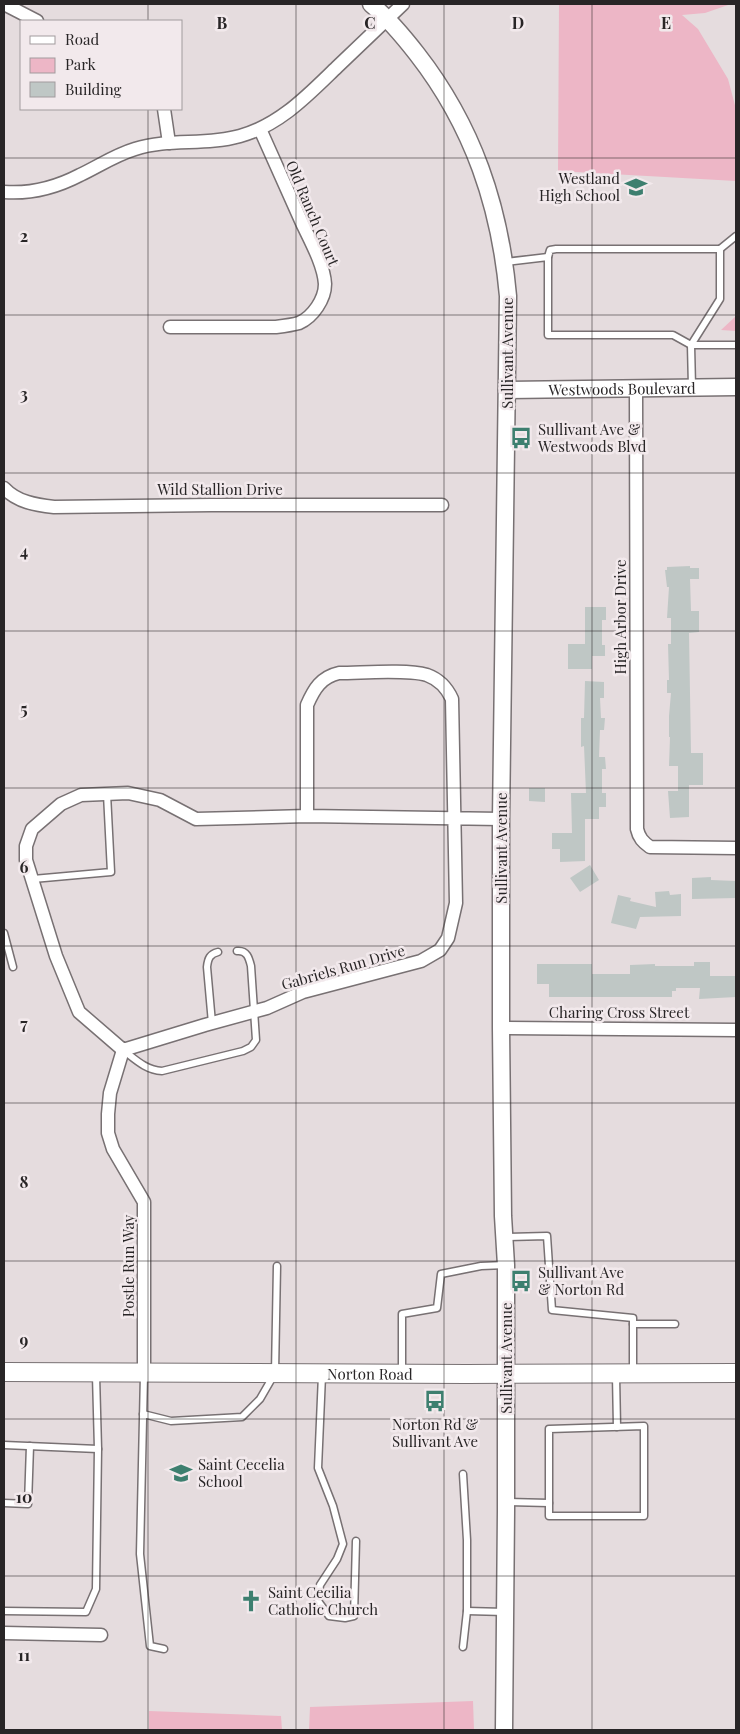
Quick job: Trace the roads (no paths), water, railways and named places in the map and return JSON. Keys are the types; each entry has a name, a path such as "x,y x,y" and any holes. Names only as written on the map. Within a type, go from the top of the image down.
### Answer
{"main road":[{"name":"Norton Road","path":"4,1372 736,1373"}],"street":[{"path":"4,4 35,20"},
{"name":"Sullivant Avenue","path":"371,4 388,18 436,79 461,122 480,164 499,229 505,262 509,319 501,819 501,1028 506,1265 504,1730"},
{"path":"4,192 34,191 52,187 79,176 119,154 145,146 239,137 260,129 297,105 403,4"},
{"path":"164,110 169,143"},
{"name":"Old Ranch Court","path":"170,328 276,327 288,325 300,322 310,316 318,306 323,295 325,283 318,260 260,129"},
{"name":"Westwoods Boulevard","path":"507,390 636,390 736,387"},
{"name":"High Arbor Drive","path":"636,390 637,829 639,837 650,847 736,848"},
{"name":"Wild Stallion Drive","path":"4,488 9,493 35,505 54,507 442,505"},
{"name":"Gabriels Run Drive","path":"124,1050 267,1008 303,992 421,961 440,950 448,938 456,903 452,699 440,682 427,675 406,673 339,673 328,675 313,692 307,705 306,816"},
{"path":"124,1050 79,1012 56,956 26,860 26,846 32,829 61,804 81,795 128,793 160,800 196,819 306,816 501,819"},
{"name":"Charing Cross Street","path":"501,1028 736,1030"},
{"name":"Postle Run Way","path":"124,1050 110,1093 108,1133 113,1149 144,1202 144,1373"},
{"path":"4,1633 101,1635"}],"lane":[{"path":"736,236 720,249 556,249 550,250 548,257 548,335 672,335 691,345 736,345"},
{"path":"692,387 691,345 720,299 720,249"},
{"path":"505,262 548,257"},
{"path":"32,880 111,872 107,794"},
{"path":"4,934 13,967"},
{"path":"124,1050 144,1066 153,1070 162,1070 243,1051 251,1047 256,1040 249,959 246,953 241,950 237,951"},
{"path":"212,1023 207,967 208,958 218,952"},
{"path":"505,1238 547,1236 552,1310 633,1318 617,1427"},
{"path":"402,1374 402,1314 437,1308 441,1274 481,1266 506,1265"},
{"path":"144,1414 171,1421 242,1417 260,1399 275,1373 277,1266"},
{"path":"633,1324 675,1324"},
{"path":"4,1611 86,1612 96,1589 98,1448 96,1372"},
{"path":"144,1373 140,1554 150,1646 164,1649"},
{"path":"322,1373 318,1468 333,1506 343,1544 320,1586 318,1601 329,1616 345,1618 354,1616 356,1541"},
{"path":"644,1426 644,1516 549,1516 549,1429 617,1427 644,1426"},
{"path":"4,1444 98,1448"},
{"path":"4,1503 28,1504 30,1446"},
{"path":"463,1647 467,1612 467,1540 464,1474"},
{"path":"506,1502 549,1503"},
{"path":"467,1612 505,1612"}],"place":[{"name":"Westland High School","path":"636,187"},
{"name":"Sullivant Ave & Westwoods Blvd","path":"521,438"},
{"name":"Sullivant Ave & Norton Rd","path":"521,1281"},
{"name":"Norton Rd & Sullivant Ave","path":"435,1401"},
{"name":"Saint Cecelia School","path":"181,1473"},
{"name":"Saint Cecilia Catholic Church","path":"251,1601"}]}
